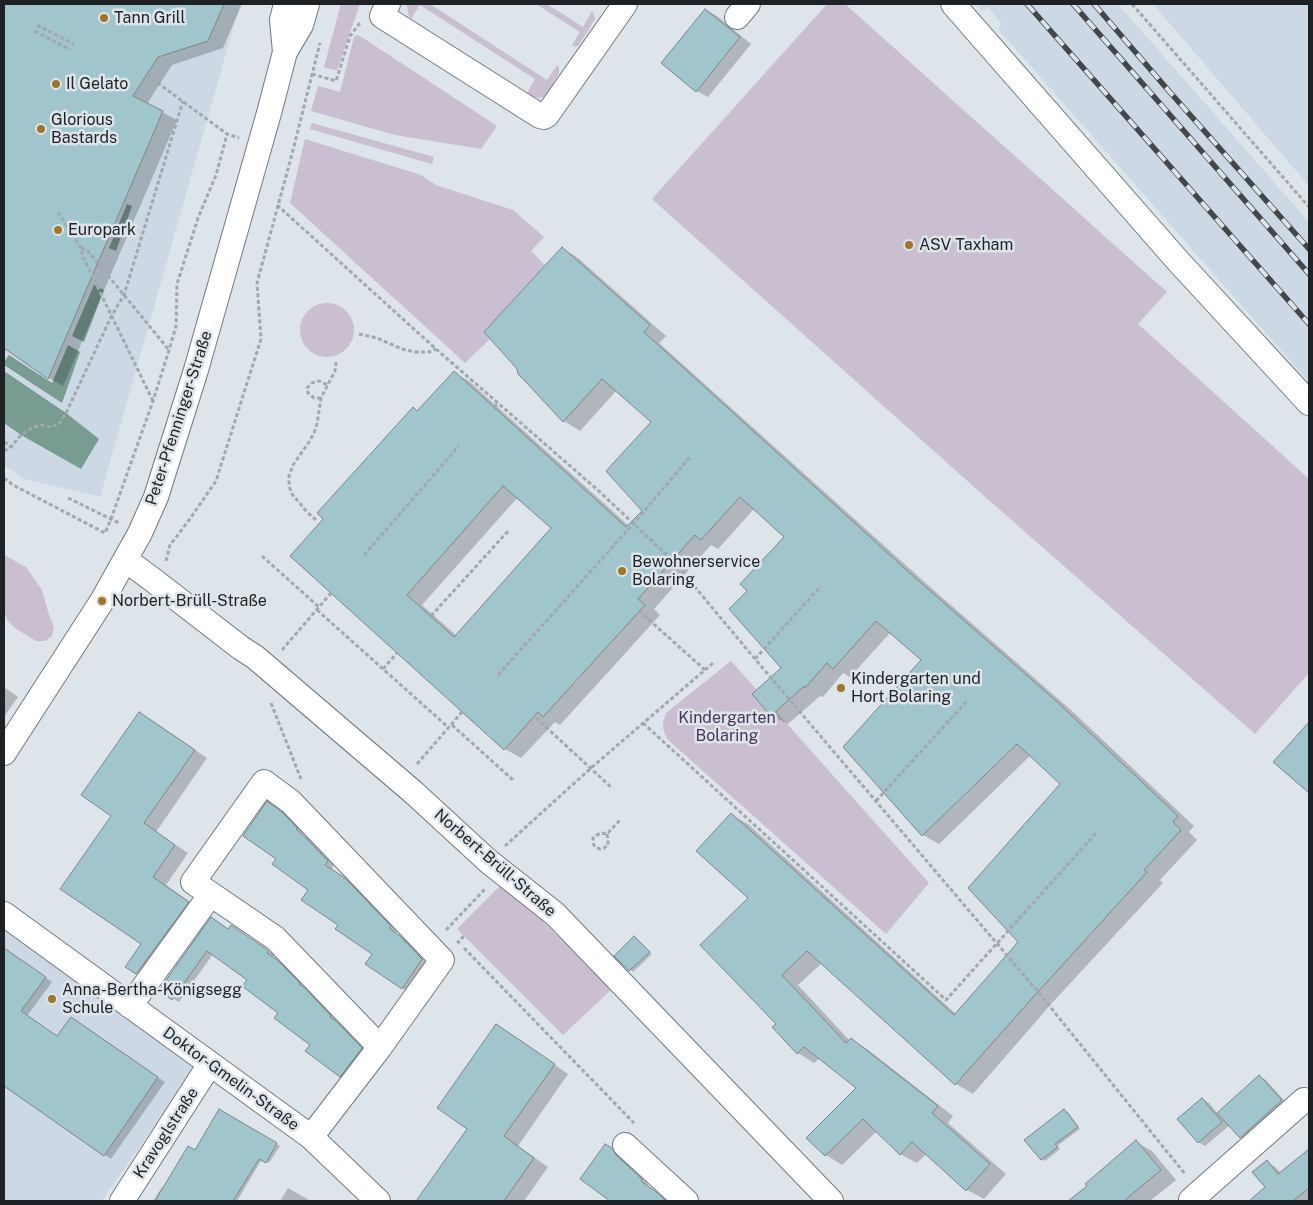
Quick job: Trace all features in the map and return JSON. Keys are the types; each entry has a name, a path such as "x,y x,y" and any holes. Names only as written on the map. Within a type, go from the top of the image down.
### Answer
{"street":[{"name":"Peter-Pfenninger-Straße","path":"285,52 282,20 286,4"},
{"name":"Peter-Pfenninger-Straße","path":"4,753 97,609 126,560 156,497 196,370 285,52 301,24 307,4"},
{"path":"385,10 540,116 544,116 547,115 625,4"},
{"path":"953,4 1178,261 1309,403"},
{"name":"Norbert-Brüll-Straße","path":"126,560 267,668 401,782 488,861 555,914 831,1201"},
{"path":"311,1137 380,1047 442,960 292,802 264,782 193,882 275,938 380,1047"},
{"path":"130,1006 211,894"},
{"name":"Doktor-Gmelin-Straße","path":"4,914 311,1137 378,1201"},
{"name":"Kravoglstraße","path":"122,1201 210,1064"},
{"path":"1193,1198 1304,1100"},
{"path":"631,1135 686,1201"}],"path":[{"path":"1132,4 1309,207"},
{"path":"312,74 336,81 350,36 361,21 385,10"},
{"path":"36,24 74,44"},
{"path":"35,31 70,50"},
{"path":"165,566 170,546 216,482 261,339 257,283 321,39"},
{"path":"4,478 13,485 105,534 153,401 169,350 176,326 177,284 198,218 216,175 227,134 147,75"},
{"path":"4,451 11,447 21,435 32,428 40,425 51,427 59,424 66,413 111,317 124,295 183,101"},
{"path":"278,205 676,563 755,659 1039,993 1193,1198"},
{"path":"58,212 81,248 83,257 111,317 153,401"},
{"path":"81,248 87,250 169,350"},
{"path":"359,334 415,352 429,352 436,349"},
{"path":"316,520 292,494 289,486 289,476 292,465 314,433 321,398 335,371 336,362"},
{"path":"321,398 314,398 308,393 307,388 312,383 319,381 327,385"},
{"path":"494,407 498,403"},
{"path":"4,442 11,447"},
{"path":"364,555 459,446"},
{"path":"498,675 634,524 690,457"},
{"path":"68,498 111,520"},
{"path":"430,616 509,530"},
{"path":"262,556 383,670 513,780"},
{"path":"755,659 821,586"},
{"path":"267,668 331,594"},
{"path":"639,611 705,670"},
{"path":"383,670 396,653"},
{"path":"488,861 591,768 713,663"},
{"path":"271,702 302,781"},
{"path":"876,801 967,702"},
{"path":"401,782 462,712"},
{"path":"536,718 612,788"},
{"path":"643,723 946,1000 1097,832"},
{"path":"606,834 621,819"},
{"path":"601,833 606,834 608,845 600,849 595,847 593,838 601,833"},
{"path":"440,929 444,932 488,886"},
{"path":"464,936 458,942 631,1135"}],"shaded area":[{"path":"4,4 240,4 100,497 21,478 4,465"},
{"path":"976,4 1118,4 1309,222 1309,382 998,29 1002,24 988,7 982,11"},
{"path":"1153,4 1309,4 1309,186"},
{"path":"127,204 132,206 116,251 109,248"},
{"path":"94,285 104,290 84,342 72,336"},
{"path":"68,345 80,352 62,403 4,365 9,355 52,383"},
{"path":"4,371 66,413 99,439 81,469 21,435 4,423"},
{"name":"Anna-Bertha-Königsegg Schule","path":"4,931 196,1066 102,1201 4,1201"}],"green space":[{"path":"341,4 360,4 337,70 334,70 324,67"},
{"path":"407,4 430,4 547,80 557,65 559,73 545,97 537,98 526,95 535,79 420,5 411,19 408,14"},
{"path":"536,4 547,4 583,27 592,11 595,19 579,45 575,47 572,45 580,32"},
{"name":"ASV Taxham","path":"827,4 845,4 1167,292 1138,324 1309,479 1309,673 1255,734 983,495 652,199"},
{"path":"357,35 497,126 481,149 395,135 311,111 318,86 340,92 354,37"},
{"path":"312,123 434,157 432,164 310,129"},
{"path":"305,139 421,175 436,185 513,210 544,237 531,251 545,265 484,332 490,339 465,363 290,203"},
{"path":"327,303 337,305 346,311 352,320 354,330 352,340 346,349 337,355 327,357 317,355 308,349 302,340 300,330 302,320 308,311 317,305"},
{"path":"4,555 26,567 42,590 54,627 52,636 45,641 36,641 15,628 8,621 4,613"},
{"name":"Kindergarten Bolaring","path":"731,661 929,883 886,934 667,739 663,722 666,713"},
{"path":"504,882 611,990 563,1035 457,929"}],"building":[{"name":"Europark","path":"4,4 224,4 208,41 158,57 133,96 163,111 48,379 4,348"},
{"path":"705,9 740,37 696,92 661,63"},
{"path":"562,247 650,325 644,332 912,575 1054,699 1178,816 1173,822 1181,830 1144,870 1147,872 955,1085 807,951 782,975 846,1043 851,1038 938,1106 932,1113 990,1164 966,1191 912,1142 900,1155 863,1119 825,1156 806,1138 856,1088 804,1047 797,1054 772,1027 776,1024 700,945 748,898 696,851 731,813 954,1015 1018,942 968,888 1060,784 1017,744 922,836 843,747 921,660 876,621 833,669 827,663 805,688 804,686 771,716 752,694 781,668 729,609 747,591 740,584 784,537 740,497 701,540 695,535 638,599 645,605 543,717 538,712 504,750 290,556 323,519 317,513 413,407 417,411 454,371 626,527 642,511 606,471 651,422 602,379 563,422 518,374 517,369 484,332","holes":["503,486 551,528 454,637 407,595"]},
{"path":"139,712 195,750 144,823 175,845 153,877 189,902 136,974 125,967 141,944 60,889 111,816 81,795"},
{"path":"1309,722 1309,793 1273,762"},
{"path":"267,801 282,812 328,861 325,865 345,878 391,926 389,928 400,936 422,959 402,989 365,964 372,954 335,929 338,925 301,900 308,890 272,864 276,859 243,836"},
{"path":"211,917 228,929 231,925 266,949 267,953 276,959 305,988 330,1017 362,1048 340,1077 305,1051 310,1045 274,1018 278,1013 242,986 247,980 207,951 172,1000 159,990"},
{"path":"634,936 650,952 629,971 614,956"},
{"name":"Anna-Bertha-Königsegg Schule","path":"4,948 46,977 21,1011 57,1036 71,1017 158,1077 104,1156 4,1086"},
{"path":"496,1024 555,1064 504,1136 534,1158 504,1201 416,1201 467,1129 437,1108"},
{"path":"1259,1075 1282,1100 1240,1138 1217,1113"},
{"path":"1202,1098 1222,1122 1198,1143 1177,1119"},
{"path":"219,1109 277,1143 266,1163 259,1159 233,1201 155,1201 188,1146 195,1150"},
{"path":"1064,1109 1078,1127 1055,1144 1058,1147 1041,1160 1024,1140"},
{"path":"1136,1140 1161,1170 1124,1201 1068,1201 1087,1186 1085,1184"},
{"path":"605,1144 612,1148 616,1155 642,1179 641,1181 666,1201 610,1201 580,1179"},
{"path":"1309,1149 1309,1188 1293,1201 1249,1201 1265,1187 1252,1172 1267,1160 1278,1174"}],"railway":[{"path":"1027,4 1309,324"},
{"path":"1073,4 1309,274"},
{"path":"1094,4 1309,249"}],"place":[{"name":"Tann Grill","path":"104,18"},
{"name":"Il Gelato","path":"56,84"},
{"name":"Glorious Bastards","path":"41,129"},
{"name":"Europark","path":"58,230"},
{"name":"ASV Taxham","path":"909,245"},
{"name":"Bewohnerservice Bolaring","path":"622,571"},
{"name":"Norbert-Brüll-Straße","path":"102,601"},
{"name":"Kindergarten und Hort Bolaring","path":"841,688"},
{"name":"Anna-Bertha-Königsegg Schule","path":"52,999"}]}
